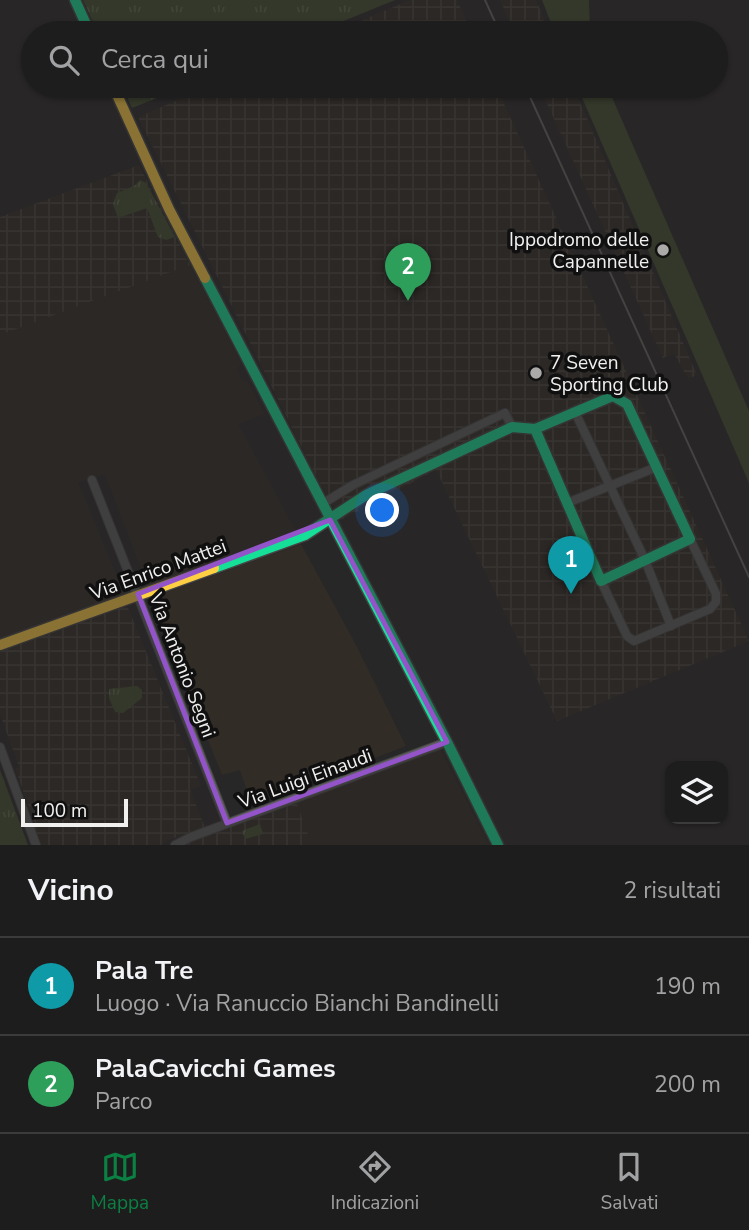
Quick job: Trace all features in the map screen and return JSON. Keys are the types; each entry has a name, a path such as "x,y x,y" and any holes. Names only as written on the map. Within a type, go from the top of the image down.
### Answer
{"street":[{"path":"75,0 85,21"},
{"path":"118,98 169,209 498,845"},
{"path":"322,504 353,485 505,413 512,428 535,429 610,397 622,399 627,404 715,592 716,602 712,608 640,641 630,640 535,429"},
{"path":"575,411 645,560 671,626"},
{"name":"Via Enrico Mattei","path":"0,645 298,537 329,521 373,492 512,428"},
{"path":"567,503 656,467"},
{"name":"Via Antonio Segni","path":"92,480 227,823"},
{"path":"601,580 690,539"},
{"name":"Via Luigi Einaudi","path":"175,845 227,823 447,742"},
{"path":"0,747 36,845"}],"highlighted area":[{"path":"330,520 447,742 227,823 138,594"}],"shaded area":[{"path":"410,0 457,0 467,21 361,21"},
{"path":"500,0 536,0 545,21 510,21"},
{"path":"183,98 501,98 749,641 557,721 436,470 341,520 317,478 138,117"},
{"path":"544,98 578,98 697,375 688,379 674,353 663,358"},
{"path":"139,165 190,265 0,335 0,217"},
{"path":"190,265 241,363 237,370 242,381 247,381 265,414 238,424 296,532 148,586 105,474 78,482 124,594 0,638 0,335"},
{"path":"301,544 356,645 406,746 252,805 240,770 222,775 151,598"},
{"path":"127,605 201,786 190,789 205,828 168,840 161,845 39,845 30,825 35,823 15,769 19,767 0,714 0,651"},
{"path":"440,749 489,845 312,845 296,801"},
{"path":"296,801 312,845 185,845 200,838"}],"green space":[{"path":"83,0 395,0 343,21 93,21"},
{"path":"542,0 589,0 590,21 550,21"},
{"path":"127,98 157,98 132,108"},
{"name":"Ippodromo delle Capannelle","path":"582,98 612,98 749,411 749,483"},
{"path":"140,180 146,183 175,237 166,240 158,237 147,208 118,218 113,204 117,193 134,186"},
{"path":"137,686 142,690 142,698 123,713 115,712 109,698 109,689"},
{"path":"0,770 28,845 0,845"},
{"path":"260,824 263,834 245,839 242,831"}],"railway":[{"path":"485,0 495,21"},
{"path":"530,98 749,577"}],"traffic: fast":[{"path":"75,0 85,21"},
{"path":"205,278 498,845"},
{"path":"214,568 305,535 366,495 512,427 535,429 613,396 627,404 690,539 601,581 535,429"}],"traffic: slow":[{"path":"118,98 169,209 205,278"},
{"path":"0,645 214,568"}],"place":[{"name":"Ippodromo delle Capannelle","path":"663,250"},
{"name":"PalaCavicchi Games","path":"408,301"},
{"name":"7 Seven Sporting Club","path":"536,373"},
{"name":"Pala Tre","path":"571,594"}]}
